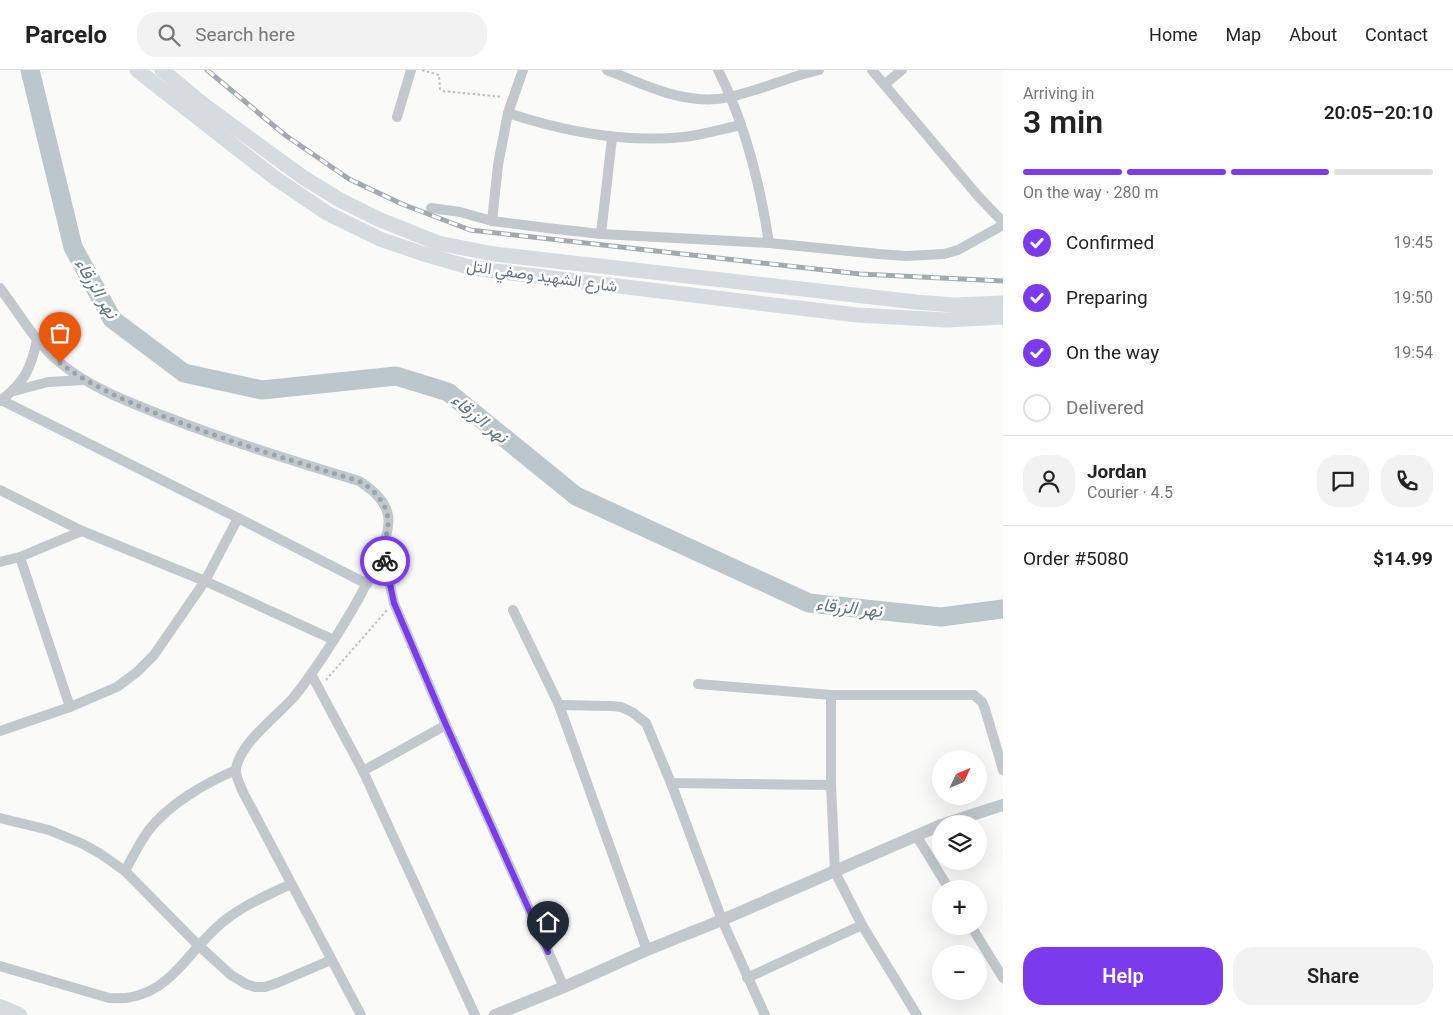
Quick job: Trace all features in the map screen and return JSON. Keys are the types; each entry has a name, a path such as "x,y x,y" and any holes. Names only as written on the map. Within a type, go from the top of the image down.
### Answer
{"highway":[{"path":"0,1007 19,1015"}],"main road":[{"name":"شارع الشهيد وصفي التل","path":"137,70 275,178 327,213 380,239 465,266 504,273 857,315 947,320 1003,317"},
{"name":"شارع الشهيد وصفي التل","path":"162,70 204,105 304,178 378,220 438,243 494,254 916,302 954,304 1003,303"}],"street":[{"path":"397,117 411,70"},
{"path":"492,221 498,164 508,114 523,70"},
{"path":"607,70 670,94 704,100 730,97 819,70"},
{"path":"718,70 741,125 758,182 770,243"},
{"path":"431,208 460,212 492,221 601,234 770,243 879,254 944,254 958,250 1003,223 872,70"},
{"path":"885,84 902,70"},
{"path":"508,114 555,128 612,138 687,136 741,125"},
{"path":"601,234 612,138"},
{"path":"0,288 37,340 60,363 84,380 148,410 196,428 263,452 359,481 368,486 379,497 388,514 388,524 382,548 367,584 334,640 312,674 248,746 241,756 236,770 244,794 359,1014"},
{"path":"37,340 29,370 13,392 1,401 367,584"},
{"path":"13,392 48,382 84,380"},
{"path":"0,490 82,531 204,581 334,640"},
{"path":"0,731 70,707 117,687 137,672 154,654 204,581 238,518"},
{"path":"0,562 20,557 82,531"},
{"path":"382,548 394,603 446,725 564,987"},
{"path":"20,557 70,707"},
{"path":"513,610 559,705 647,950"},
{"path":"312,674 362,771 475,1015"},
{"path":"698,684 831,695 974,695 982,702 985,709 1003,770"},
{"path":"831,695 831,785 835,872 862,925 917,1015"},
{"path":"559,705 611,706 632,712 646,723 671,783 722,920 765,1015"},
{"path":"362,771 446,725"},
{"path":"125,871 141,841 163,816 206,783 236,770"},
{"path":"671,783 831,785"},
{"path":"972,815 1003,806"},
{"path":"0,818 65,836 99,853 125,871 198,945 238,980 254,987 265,987 277,983 331,960"},
{"path":"495,1015 835,872 932,828"},
{"path":"916,834 944,880"},
{"path":"0,966 99,996 130,998 150,992 167,980 217,926 235,913 291,884"},
{"path":"747,978 862,925"},
{"path":"977,935 1003,978"}],"path":[{"path":"422,70 439,75 440,89 444,91 498,96 512,100"},
{"path":"319,687 394,603"}],"waterway":[{"name":"نهر الزرقاء","path":"30,70 73,247 112,319 184,373 262,390 396,376 448,392 576,496 809,603 941,617 1003,609"}],"railway":[{"path":"207,70 285,135 349,179 402,204 470,230 860,274 1003,281"}],"way so far":[{"path":"60,363 84,380 148,410 263,452 359,481 368,486 379,497 388,514 388,524 382,548 385,561"}],"route":[{"path":"385,561 394,603 446,725 548,952"}]}
